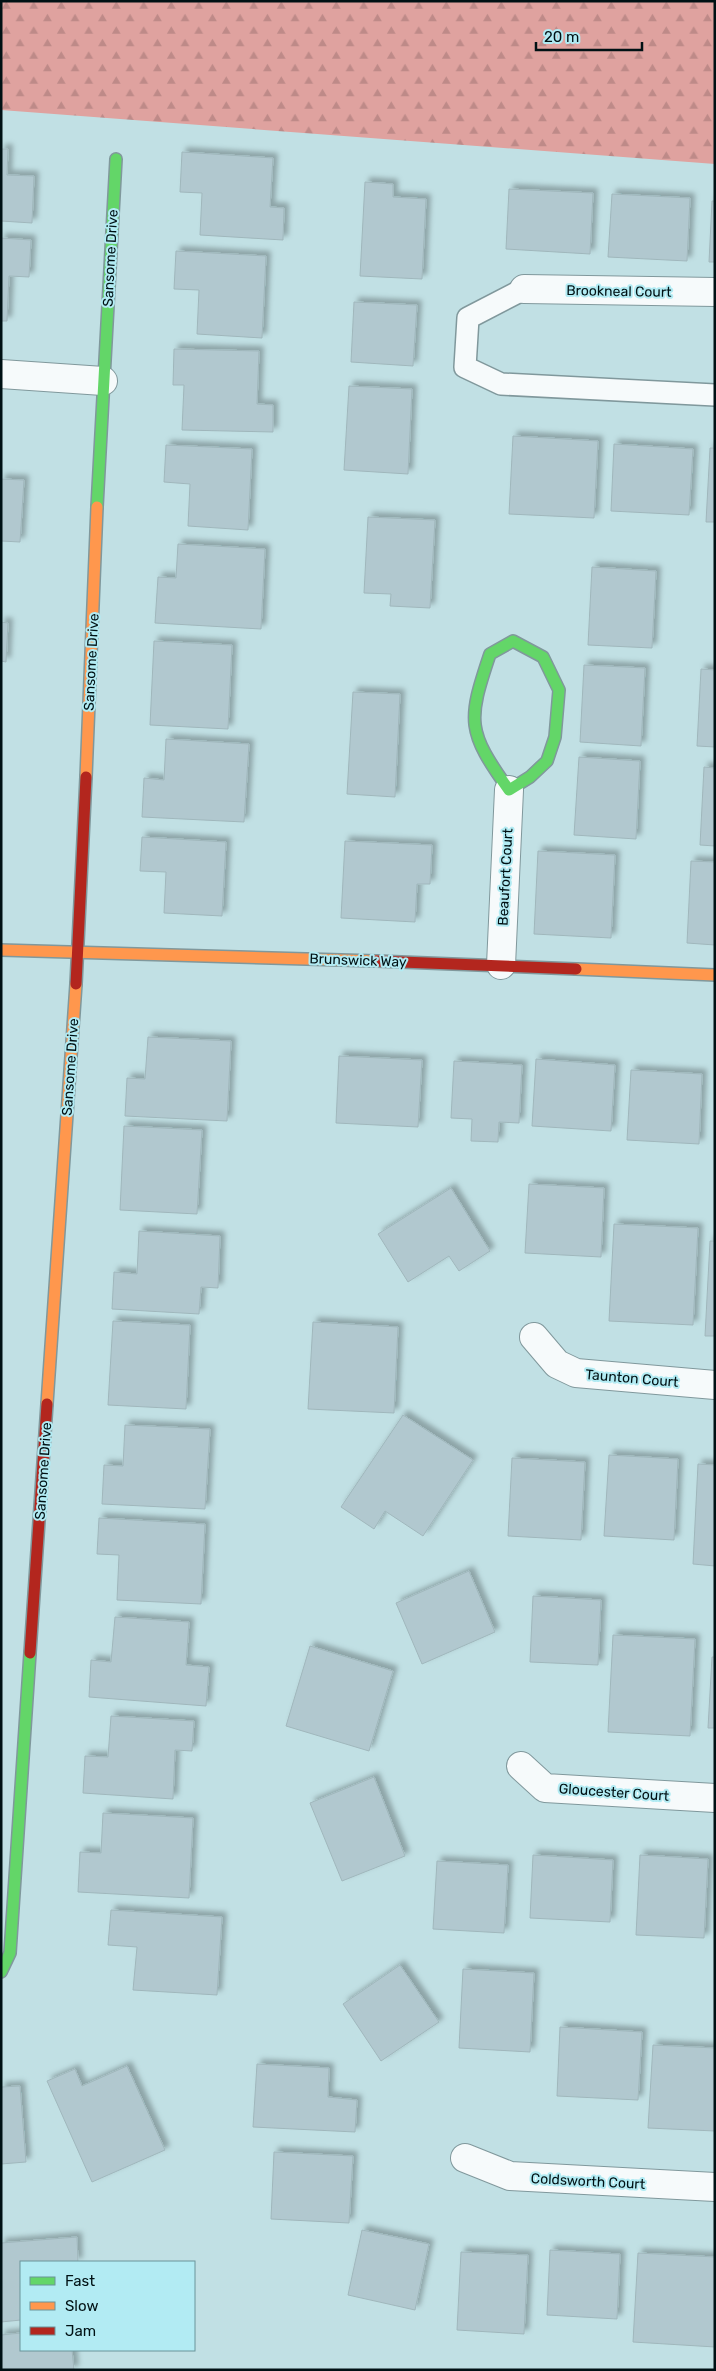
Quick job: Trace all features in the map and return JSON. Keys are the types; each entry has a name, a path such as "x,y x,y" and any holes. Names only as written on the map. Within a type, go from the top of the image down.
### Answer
{"street":[{"name":"Sansome Drive","path":"1,1972 10,1953 11,1943 78,952 103,381 116,159"},
{"name":"Brookneal Court","path":"524,289 715,292"},
{"path":"1,374 103,381"},
{"path":"513,641 543,657 559,690 555,737 547,761 530,777 509,790 489,762 474,732 476,694 490,654 513,641"},
{"name":"Beaufort Court","path":"500,965 509,790"},
{"name":"Brunswick Way","path":"1,950 500,965 715,975"},
{"name":"Taunton Court","path":"534,1337 557,1364 576,1373 715,1385"},
{"name":"Gloucester Court","path":"521,1766 545,1788 715,1798"},
{"name":"Coldsworth Court","path":"464,2158 510,2176 715,2188"}],"lane":[{"path":"524,289 468,318 465,367 502,384 715,395"}],"green space":[{"path":"1,1 715,1 715,164 1,110"}],"building":[{"path":"1,149 8,149 7,175 34,176 32,223 1,221"},
{"path":"182,152 273,158 270,207 284,208 283,240 200,235 202,193 180,192"},
{"path":"365,182 393,184 393,197 426,199 422,279 360,276"},
{"path":"509,189 593,193 590,254 506,249"},
{"path":"612,194 690,198 687,261 608,257"},
{"path":"712,201 715,201 715,262 709,262"},
{"path":"1,238 31,240 29,277 9,276 7,321 1,321"},
{"path":"176,251 266,256 262,338 197,334 199,290 174,289"},
{"path":"354,302 417,305 413,366 351,362"},
{"path":"174,349 259,351 257,404 273,405 273,432 182,430 184,385 173,385"},
{"path":"349,386 412,389 408,474 344,470"},
{"path":"513,436 598,441 594,518 509,514"},
{"path":"614,444 693,449 689,515 611,511"},
{"path":"166,445 252,449 248,530 188,526 190,484 164,482"},
{"path":"710,448 715,448 715,522 706,522"},
{"path":"1,479 24,480 20,542 1,541"},
{"path":"368,517 435,520 430,608 390,606 391,594 364,593"},
{"path":"178,544 265,549 261,629 155,623 158,577 176,578"},
{"path":"592,567 656,571 652,648 588,645"},
{"path":"1,622 8,623 6,662 1,661"},
{"path":"154,641 232,645 228,729 150,725"},
{"path":"584,665 645,668 641,746 580,742"},
{"path":"701,669 715,670 715,747 697,746"},
{"path":"353,692 400,694 395,797 347,794"},
{"path":"166,739 249,744 244,822 142,817 144,778 164,780"},
{"path":"579,757 640,761 636,839 574,835"},
{"path":"704,767 715,768 715,846 700,845"},
{"path":"142,837 226,842 222,916 164,913 166,872 140,871"},
{"path":"345,841 432,845 430,884 417,884 415,922 341,918"},
{"path":"538,851 615,855 611,938 534,934"},
{"path":"691,861 715,862 715,945 687,943"},
{"path":"148,1037 231,1041 227,1121 125,1116 127,1078 145,1079"},
{"path":"339,1056 422,1060 418,1127 336,1123"},
{"path":"536,1059 615,1065 611,1131 532,1126"},
{"path":"454,1061 522,1065 519,1123 499,1122 498,1142 471,1141 472,1119 451,1118"},
{"path":"631,1070 702,1074 699,1144 627,1140"},
{"path":"124,1126 202,1130 197,1214 120,1210"},
{"path":"529,1184 604,1188 601,1257 525,1253"},
{"path":"451,1188 490,1251 459,1271 449,1256 408,1282 378,1234"},
{"path":"614,1224 698,1228 693,1325 609,1321"},
{"path":"139,1231 220,1236 218,1288 201,1287 199,1314 112,1309 114,1272 137,1274"},
{"path":"710,1241 715,1241 715,1336 705,1336"},
{"path":"113,1321 190,1325 186,1409 108,1405"},
{"path":"313,1322 398,1327 394,1413 308,1409"},
{"path":"403,1415 473,1460 423,1536 385,1511 374,1529 341,1507"},
{"path":"125,1425 210,1429 205,1509 102,1504 104,1465 123,1466"},
{"path":"609,1455 678,1459 674,1540 604,1536"},
{"path":"512,1458 585,1462 581,1540 508,1536"},
{"path":"698,1464 715,1465 715,1566 693,1564"},
{"path":"99,1518 205,1524 201,1604 117,1600 119,1555 97,1554"},
{"path":"469,1571 495,1632 422,1664 396,1603"},
{"path":"533,1596 601,1600 598,1665 530,1662"},
{"path":"115,1617 189,1622 186,1665 209,1667 206,1706 89,1697 91,1660 111,1662"},
{"path":"613,1635 695,1639 690,1736 608,1732"},
{"path":"310,1646 393,1671 369,1751 286,1726"},
{"path":"712,1657 715,1657 715,1728 708,1728"},
{"path":"111,1716 194,1721 192,1751 175,1750 173,1799 83,1793 85,1756 108,1757"},
{"path":"374,1777 405,1856 342,1881 310,1803"},
{"path":"103,1813 193,1818 189,1898 78,1892 80,1852 101,1853"},
{"path":"533,1855 613,1860 610,1922 530,1918"},
{"path":"640,1855 708,1859 704,1938 636,1935"},
{"path":"437,1861 508,1865 504,1933 433,1929"},
{"path":"111,1910 222,1917 217,1995 133,1990 137,1947 108,1945"},
{"path":"400,1965 439,2022 381,2061 343,2004"},
{"path":"463,1969 534,1973 530,2052 459,2048"},
{"path":"560,2027 642,2032 638,2100 557,2096"},
{"path":"653,2045 715,2048 715,2131 648,2128"},
{"path":"257,2064 329,2068 328,2097 357,2100 355,2132 253,2127"},
{"path":"127,2066 165,2150 92,2182 47,2081 75,2069 82,2086"},
{"path":"20,2086 26,2162 1,2164 1,2087"},
{"path":"274,2152 353,2156 349,2223 271,2219"},
{"path":"362,2230 429,2244 415,2310 348,2295"},
{"path":"77,2237 78,2261 20,2261 20,2320 1,2322 1,2243"},
{"path":"550,2250 620,2254 617,2319 547,2315"},
{"path":"461,2252 528,2255 524,2334 457,2330"},
{"path":"638,2253 715,2257 715,2347 633,2342"},
{"path":"20,2333 20,2351 72,2351 74,2370 1,2370 1,2335"}],"traffic: fast":[{"path":"97,507 116,159"},
{"path":"513,641 543,657 559,690 555,737 547,761 530,777 509,790 495,770 478,739 475,711 477,696 490,654 513,641"},
{"path":"1,1972 10,1953 30,1653"}],"traffic: slow":[{"path":"86,777 97,507"},
{"path":"1,950 376,961"},
{"path":"576,969 715,975"},
{"path":"47,1404 76,984"}],"traffic: jam":[{"path":"76,984 86,777"},
{"path":"376,961 576,969"},
{"path":"30,1653 47,1404"}]}
